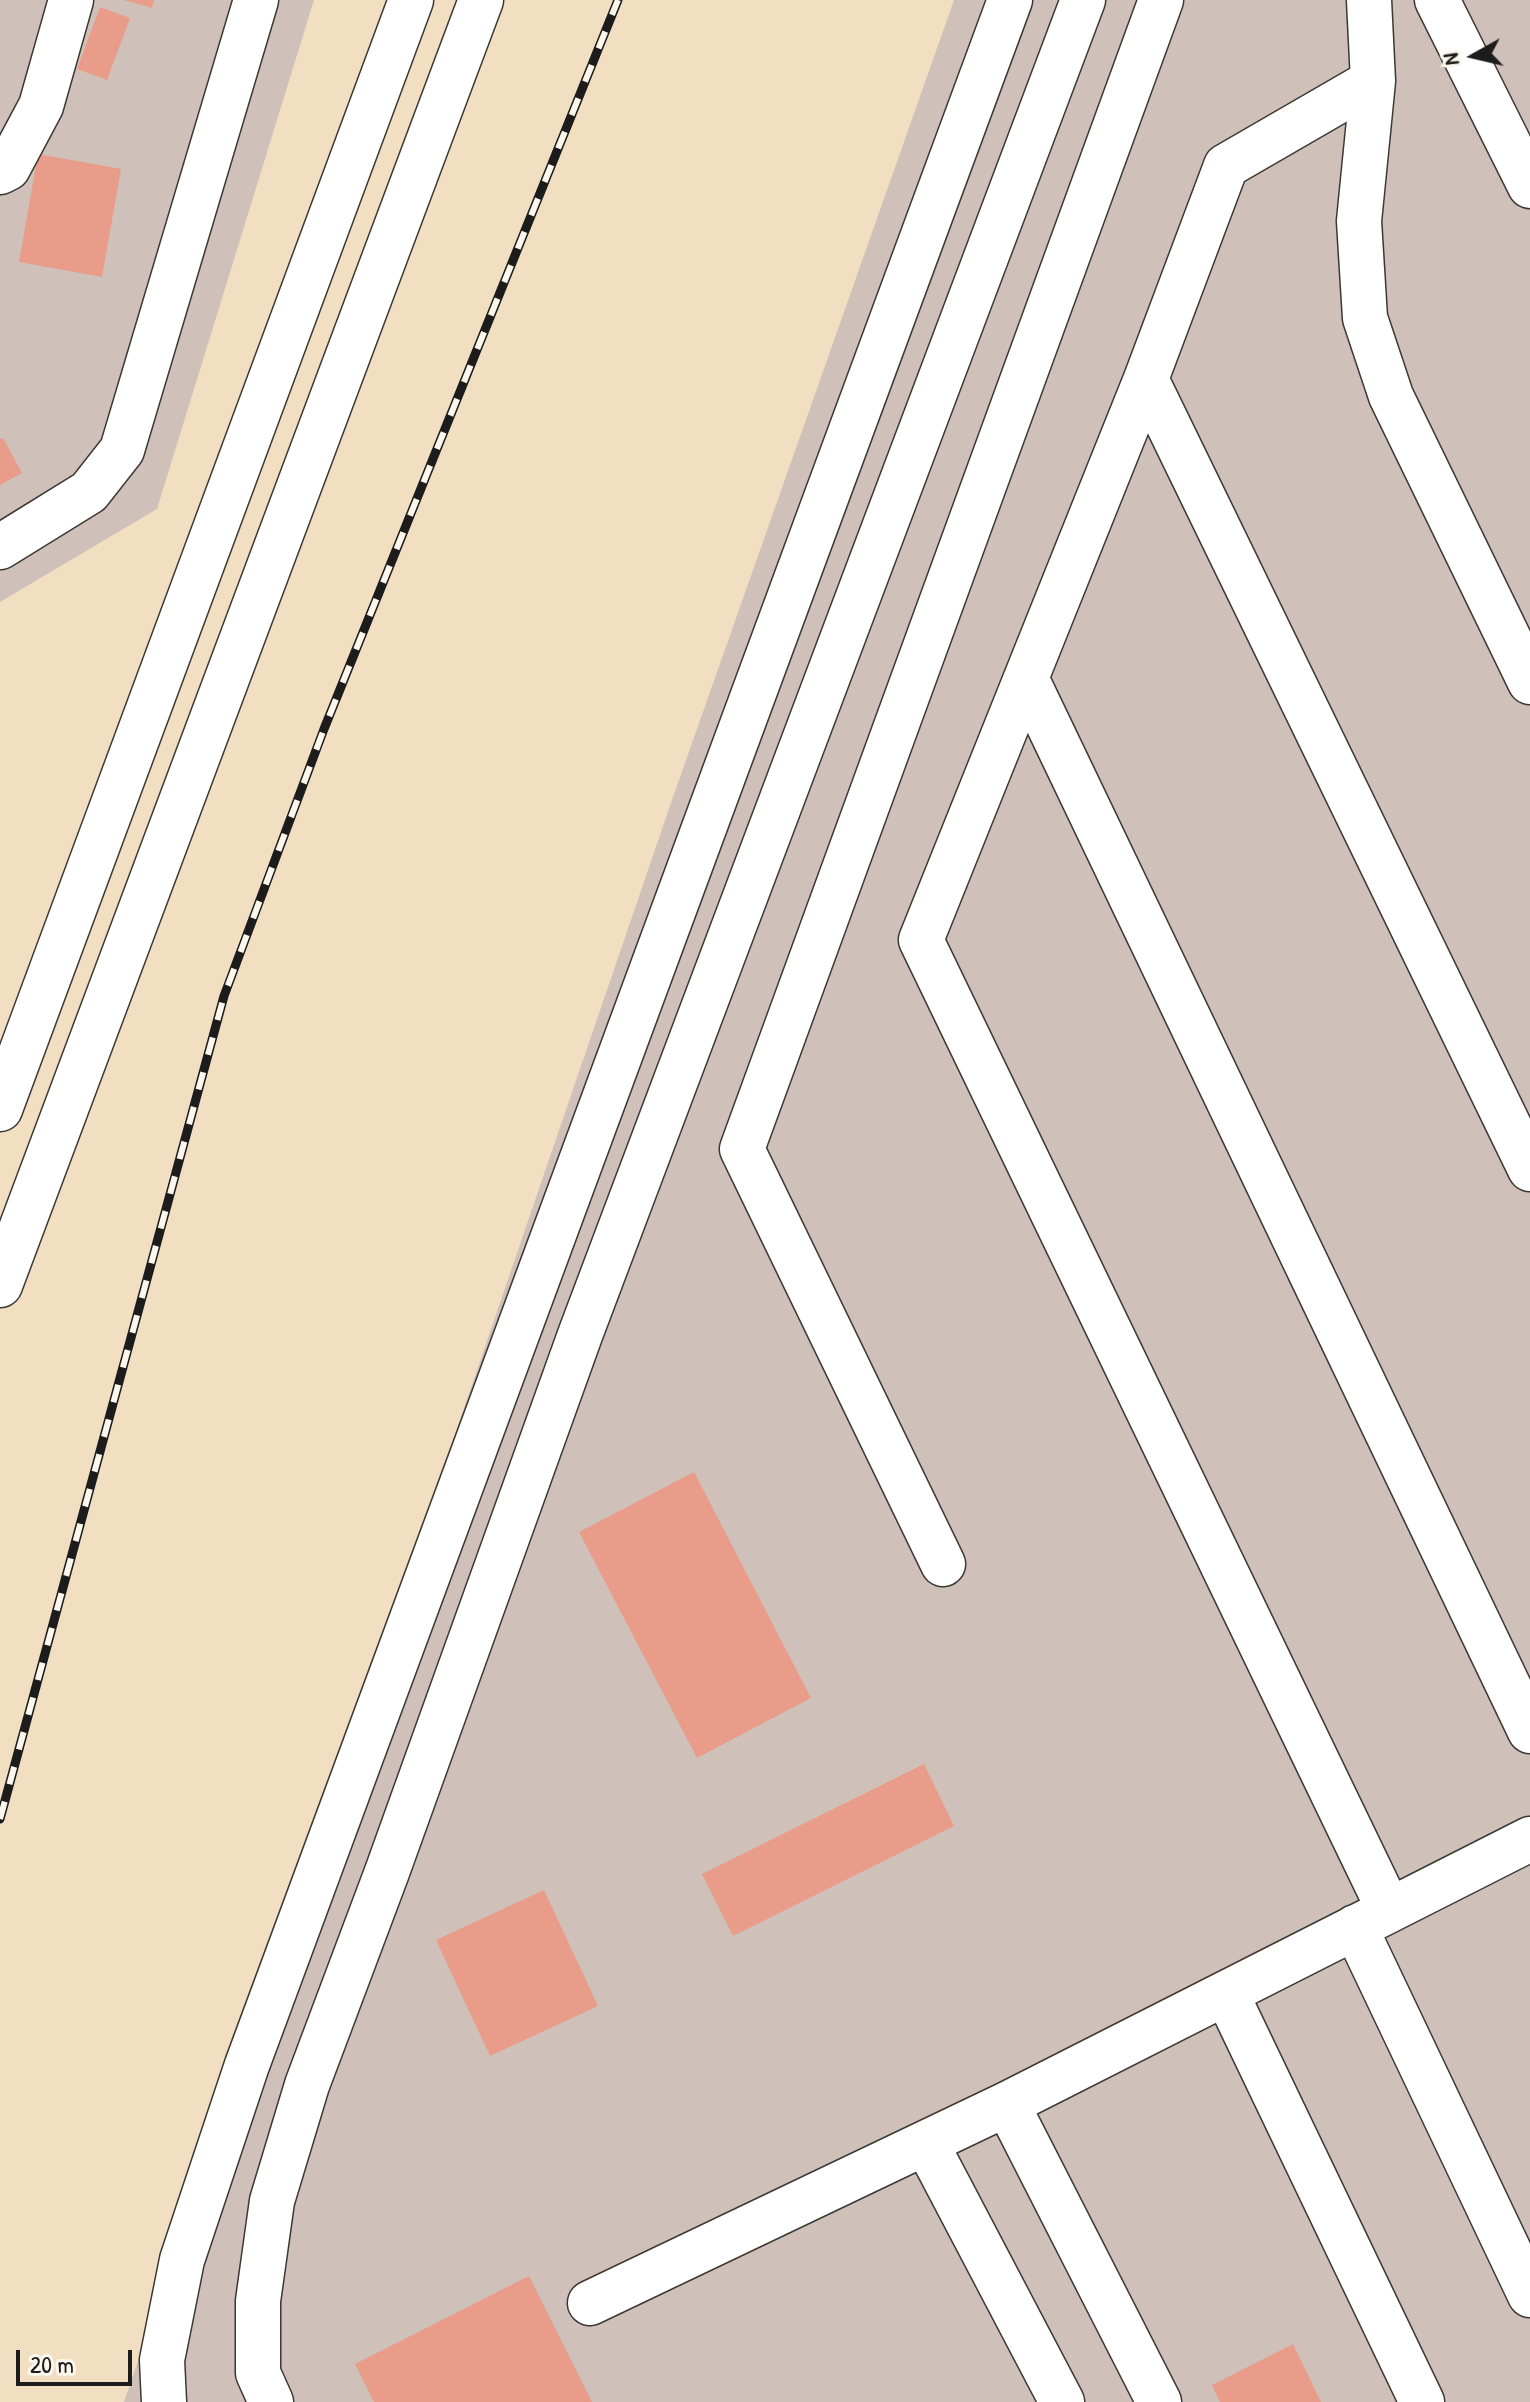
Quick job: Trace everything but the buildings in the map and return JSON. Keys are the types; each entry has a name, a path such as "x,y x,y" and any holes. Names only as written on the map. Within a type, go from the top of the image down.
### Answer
{"street":[{"path":"0,172 8,168 41,106 71,0"},
{"path":"0,547 89,492 122,450 256,0"},
{"path":"0,1109 411,0"},
{"path":"0,1285 481,0"},
{"path":"164,2402 162,2360 182,2260 247,2065 1010,0"},
{"path":"271,2402 258,2373 258,2301 272,2201 307,2085 580,1335 1083,0"},
{"path":"943,1564 742,1149 1161,0"},
{"path":"1369,0 1373,81 1359,221 1365,318 1391,396 1530,682"},
{"path":"1437,0 1530,186"},
{"path":"1373,81 1226,166 1146,379 921,940 1372,1919 1530,2295"},
{"path":"1146,379 1530,1169"},
{"path":"1026,678 1530,1731"},
{"path":"590,2303 1007,2104 1372,1919 1527,1850"},
{"path":"1226,1993 1422,2402"},
{"path":"1007,2104 1159,2402"},
{"path":"926,2143 1062,2402"}],"shaded area":[{"path":"0,0 314,0 157,509 0,602"},
{"path":"954,0 1530,0 1530,2402 124,2402 673,797"}],"railway":[{"path":"0,1819 224,996 324,729 618,0"}]}
